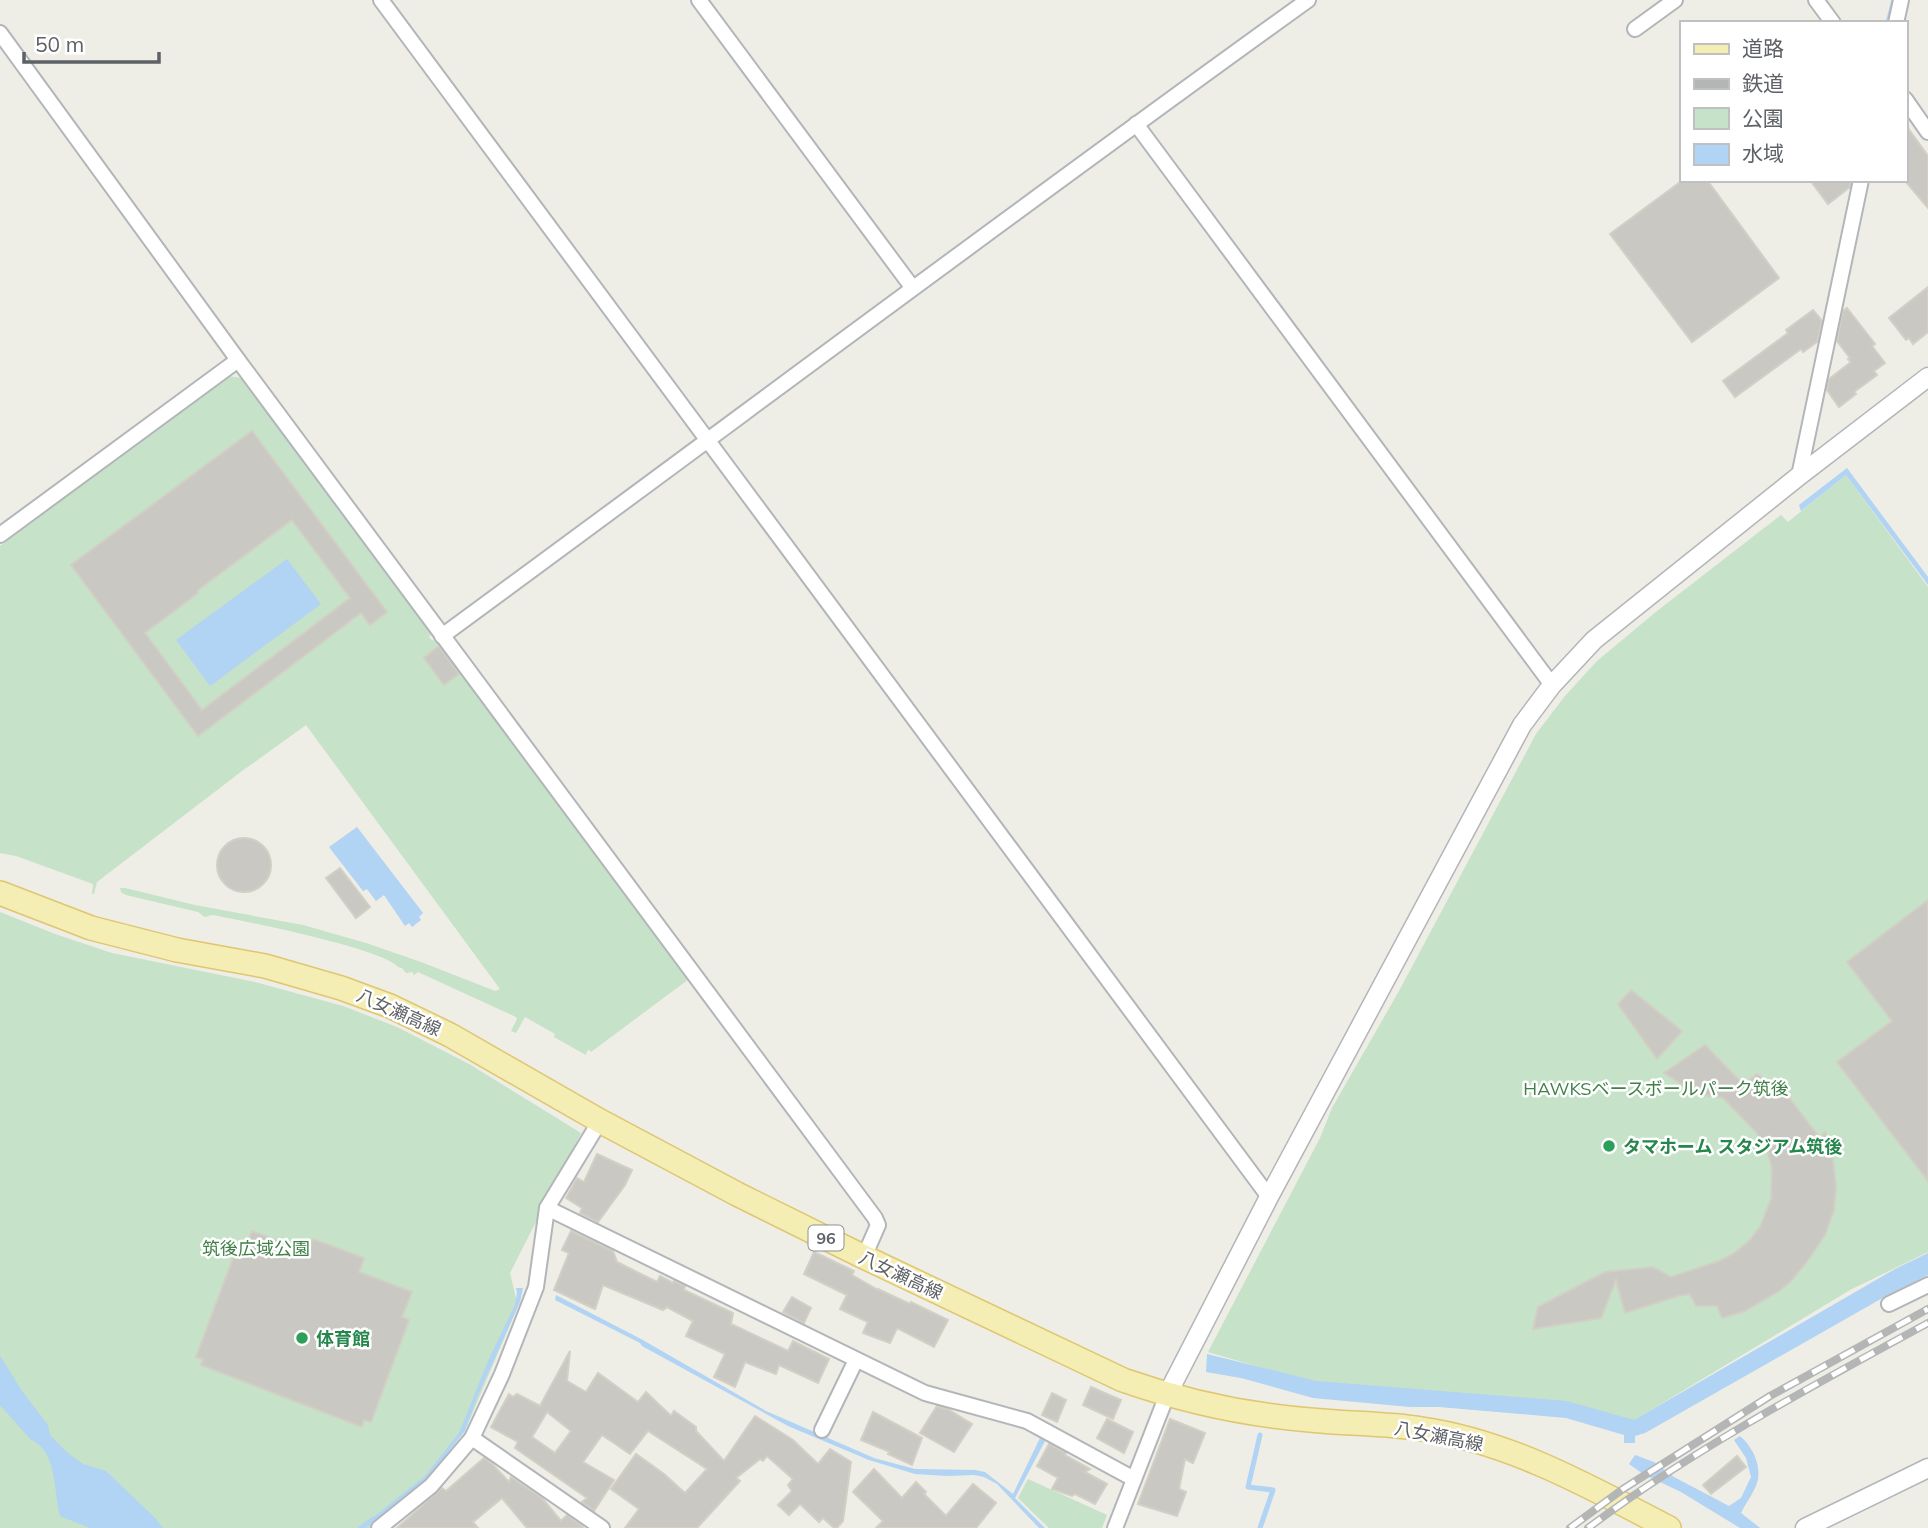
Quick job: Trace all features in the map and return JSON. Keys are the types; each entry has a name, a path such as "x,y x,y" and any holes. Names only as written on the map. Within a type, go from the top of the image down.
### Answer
{"main road":[{"name":"八女瀬高線","path":"0,893 91,928 177,950 265,965 390,1006 450,1035 737,1195 1123,1380 1167,1395 1256,1413 1423,1429 1475,1441 1522,1456 1560,1473 1669,1528"}],"street":[{"path":"381,0 1269,1197"},
{"path":"699,0 912,287"},
{"path":"442,636 912,287 1308,0"},
{"path":"1635,29 1675,0"},
{"path":"1816,0 1832,21"},
{"path":"1896,21 1901,0"},
{"path":"0,33 238,360 875,1218 878,1225 864,1257"},
{"path":"1907,102 1928,131"},
{"path":"1136,124 1552,685"},
{"path":"1799,476 1861,182"},
{"path":"3,526 238,360"},
{"path":"1115,1528 1167,1395 1269,1197 1522,725 1552,685 1594,640 1928,377"},
{"path":"379,1528 431,1486 472,1438 502,1374 536,1287 547,1208 600,1121"},
{"path":"547,1208 925,1393 1027,1421 1134,1479"},
{"path":"1889,1304 1928,1285"},
{"path":"822,1430 856,1360"},
{"path":"472,1438 602,1528"},
{"path":"1805,1528 1928,1468"}],"green space":[{"path":"228,376 242,378 431,633 429,638 441,645 689,979 591,1052 587,1051 586,1055 525,1017 516,1033 511,1031 516,1017 418,972 414,975 412,972 406,973 402,968 368,952 251,923 212,915 205,917 198,912 121,892 120,888 125,888 195,905 303,925 366,943 495,991 500,989 306,725 97,882 94,894 93,884 16,856 0,853 0,546"},
{"name":"HAWKSベースボールパーク筑後","path":"1846,475 1928,587 1928,1252 1850,1290 1631,1422 1310,1382 1208,1352 1320,1138 1332,1108 1399,991 1536,734 1565,696 1597,661 1781,515 1788,522"},
{"name":"筑後広域公園","path":"0,912 112,953 255,982 343,1006 397,1027 469,1064 581,1133 510,1273 518,1306 467,1426 423,1485 370,1528 0,1528"},
{"path":"1028,1479 1107,1515 1102,1528 1049,1528 1018,1498"}],"water":[{"path":"1847,468 1928,577 1928,585 1846,475 1801,511 1799,505"},
{"path":"287,559 321,604 210,686 176,640"},
{"path":"357,827 423,913 419,917 421,920 412,927 409,923 405,926 384,895 376,901 367,889 363,891 329,847"},
{"path":"1928,1253 1928,1275 1886,1296 1645,1433 1635,1436 1635,1443 1624,1443 1624,1435 1566,1418 1313,1398 1241,1378 1206,1372 1207,1354 1316,1381 1567,1401 1634,1420 1895,1269"},
{"path":"516,1288 523,1288 520,1302 478,1395 465,1431 423,1484 372,1523 370,1520 425,1476 459,1433 488,1361 515,1305"},
{"path":"556,1295 641,1339 766,1411 874,1458 915,1469 985,1472 1013,1494 1040,1438 1045,1441 1015,1498 1045,1528 1039,1528 997,1484 984,1477 915,1474 869,1460 788,1426 640,1343 555,1300"},
{"path":"0,1356 48,1425 50,1435 83,1464 106,1471 163,1528 90,1528 60,1516 53,1473 46,1453 0,1405"},
{"path":"1740,1436 1750,1447 1758,1467 1758,1481 1741,1513 1760,1528 1740,1528 1629,1464 1635,1455 1654,1462 1674,1477 1729,1506 1741,1498 1751,1477 1746,1458 1734,1440"}],"building":[{"path":"1907,127 1928,156 1928,208 1906,182"},
{"path":"1680,182 1708,182 1779,278 1692,342 1610,234"},
{"path":"1812,182 1851,182 1850,187 1828,204"},
{"path":"1928,287 1928,332 1913,344 1909,338 1906,340 1889,318"},
{"path":"1847,308 1875,344 1872,346 1885,363 1874,371 1877,375 1839,407 1827,390 1829,379 1851,362 1837,341 1843,311"},
{"path":"1813,310 1822,321 1817,342 1803,352 1801,349 1735,397 1723,381 1788,333 1786,330"},
{"path":"252,431 387,612 370,625 361,613 198,736 71,565","holes":["292,520 350,598 202,710 145,633"]},
{"path":"439,646 459,674 444,685 424,658"},
{"path":"244,838 263,846 271,865 263,884 244,892 225,884 217,865 225,846"},
{"path":"340,868 370,907 356,918 326,878"},
{"path":"1928,900 1928,1181 1837,1062 1892,1021 1847,962"},
{"path":"1631,990 1682,1031 1657,1059 1618,1004"},
{"path":"1705,1045 1744,1085 1757,1074 1780,1086 1820,1138 1825,1132 1832,1151 1836,1186 1834,1210 1825,1235 1790,1282 1745,1311 1722,1318 1717,1306 1696,1306 1690,1294 1625,1313 1616,1280 1601,1318 1533,1329 1538,1307 1605,1272 1653,1267 1671,1277 1733,1254 1749,1241 1760,1227 1771,1199 1772,1169 1768,1152 1756,1132 1723,1098 1697,1094 1664,1073"},
{"path":"597,1154 632,1170 625,1185 598,1222 580,1213 582,1208 566,1198 577,1178 584,1182"},
{"name":"体育館","path":"252,1231 308,1252 313,1239 364,1258 359,1272 412,1292 402,1317 409,1320 371,1422 364,1420 362,1427 201,1365 203,1359 196,1357 235,1253 242,1256"},
{"path":"571,1231 613,1251 617,1262 657,1282 660,1276 673,1283 674,1281 685,1286 684,1290 733,1313 731,1324 788,1351 793,1341 829,1359 818,1383 779,1365 776,1374 745,1362 735,1387 714,1377 725,1354 686,1336 693,1321 667,1307 663,1310 603,1285 595,1309 554,1290 569,1253 562,1250"},
{"path":"814,1252 854,1271 852,1275 878,1290 948,1320 934,1347 897,1328 890,1343 863,1333 868,1322 840,1309 847,1295 804,1274"},
{"path":"792,1297 811,1308 804,1323 783,1312"},
{"path":"570,1351 567,1381 586,1392 598,1373 638,1402 646,1392 671,1416 674,1411 696,1427 696,1431 724,1461 755,1416 793,1440 818,1464 830,1449 851,1462 843,1521 834,1528 823,1518 819,1522 800,1504 789,1515 778,1505 792,1491 788,1485 793,1479 767,1456 736,1478 740,1481 697,1528 625,1528 639,1509 611,1489 636,1454 685,1493 707,1469 648,1431 630,1454 602,1435 583,1462 614,1480 594,1511 582,1502 587,1498 515,1448 518,1442 491,1427 509,1394 513,1397 517,1394 540,1406","holes":["547,1412 571,1431 555,1453 532,1437"]},
{"path":"1091,1387 1121,1400 1113,1419 1083,1405"},
{"path":"1052,1393 1066,1400 1057,1422 1042,1415"},
{"path":"937,1406 972,1424 954,1452 920,1433"},
{"path":"873,1412 922,1438 912,1465 861,1440"},
{"path":"1107,1419 1133,1432 1124,1453 1097,1438"},
{"path":"1170,1419 1205,1433 1193,1463 1185,1459 1179,1489 1186,1492 1177,1516 1138,1504"},
{"path":"1049,1444 1090,1469 1085,1472 1107,1484 1095,1504 1075,1494 1072,1496 1052,1489 1058,1478 1037,1466"},
{"path":"1737,1456 1746,1467 1711,1494 1703,1485"},
{"path":"484,1458 509,1482 511,1477 542,1498 561,1521 567,1515 583,1527 527,1528 502,1498 473,1522 478,1528 397,1528 442,1488 446,1491"},
{"path":"874,1469 902,1498 916,1482 946,1516 973,1484 996,1503 976,1528 876,1528 883,1521 853,1492"}],"waterway":[{"path":"1889,21 1894,0"},
{"path":"1260,1435 1248,1487 1273,1490 1260,1528"},
{"path":"361,1528 374,1519"}],"railway":[{"path":"1570,1528 1623,1489 1770,1396 1928,1309"},
{"path":"1588,1528 1712,1445 1928,1323"}],"place":[{"name":"タマホーム スタジアム筑後","path":"1609,1146"},
{"name":"体育館","path":"302,1338"}]}
